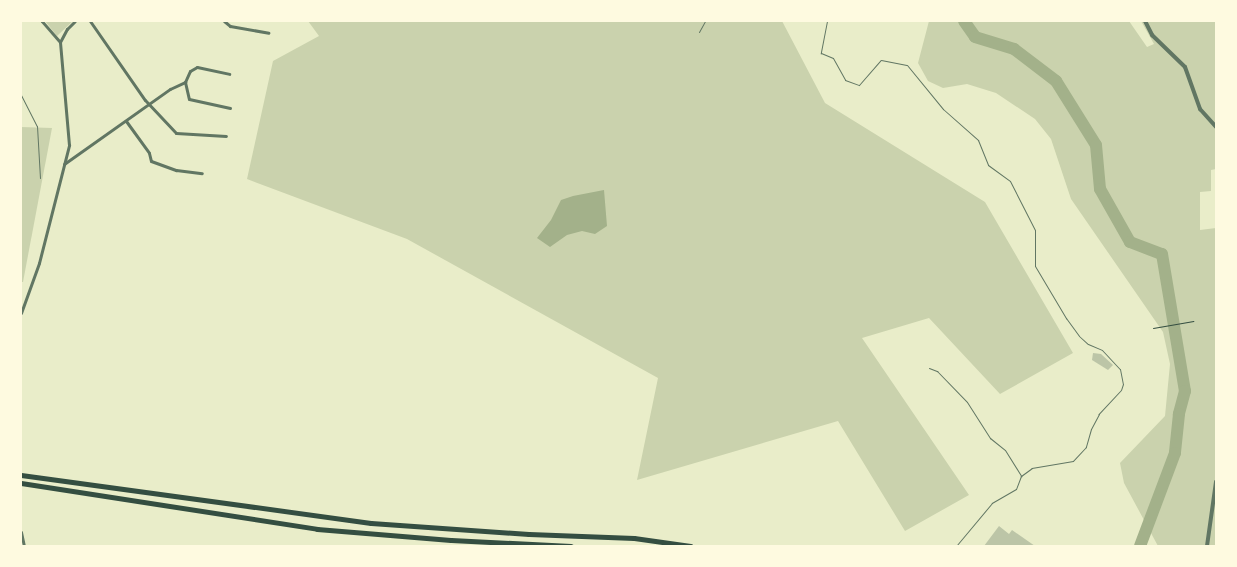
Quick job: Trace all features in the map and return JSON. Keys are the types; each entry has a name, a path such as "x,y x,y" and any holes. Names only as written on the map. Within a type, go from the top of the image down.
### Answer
{"main road":[{"path":"21,475 371,523 529,534 634,538 690,546"},
{"path":"21,484 317,529 451,540 571,546"}],"street":[{"path":"42,21 60,42"},
{"path":"21,313 39,263 69,145 60,42 67,28 75,21"},
{"path":"90,21 149,104 176,133 226,136"},
{"path":"224,21 230,26 268,33"},
{"path":"1145,21 1152,35 1185,67 1200,109 1216,127"},
{"path":"229,74 198,67 190,71 185,82 188,99 230,108"},
{"path":"64,164 170,89 185,82"},
{"path":"126,121 149,154 151,161 176,170 202,173"},
{"path":"1207,546 1216,482"},
{"path":"21,532 24,546"}],"lane":[{"path":"699,32 705,21"},
{"path":"828,21 821,53 833,58 845,80 858,85 881,60 906,65 943,109 978,140 988,165 1010,181 1034,230 1036,266 1066,318 1079,336 1088,344 1102,350 1120,369 1123,384 1121,390 1099,414 1091,429 1086,447 1073,461 1032,468 1021,476 1016,490 992,503 956,546"},
{"path":"21,95 37,126 40,178"},
{"path":"929,368 937,371 967,402 990,438 1005,450 1021,476"}],"path":[{"path":"1153,328 1193,321"}],"shaded area":[{"path":"45,21 73,21 57,36"},
{"path":"308,21 782,21 825,103 985,202 1073,353 1000,394 929,318 862,338 969,495 905,531 838,421 637,480 658,378 407,239 247,179 273,61 319,36"},
{"path":"929,21 1129,21 1147,47 1154,44 1141,21 1216,21 1216,169 1211,170 1211,191 1200,192 1200,230 1216,228 1216,546 1158,546 1124,483 1120,463 1165,416 1170,364 1163,332 1071,199 1051,139 1035,119 996,93 967,84 943,88 928,81 918,63"},
{"path":"21,127 52,128 23,282 21,282"},
{"path":"604,190 607,226 595,234 582,231 567,235 550,247 537,238 551,220 561,200"}],"building":[{"path":"1093,353 1101,354 1113,365 1108,370 1092,360"},
{"path":"999,526 1009,534 1012,530 1035,546 984,546"}],"waterway":[{"path":"964,21 975,37 1014,49 1056,81 1096,145 1100,189 1130,242 1162,254 1185,391 1179,414 1175,453 1140,546"}]}
